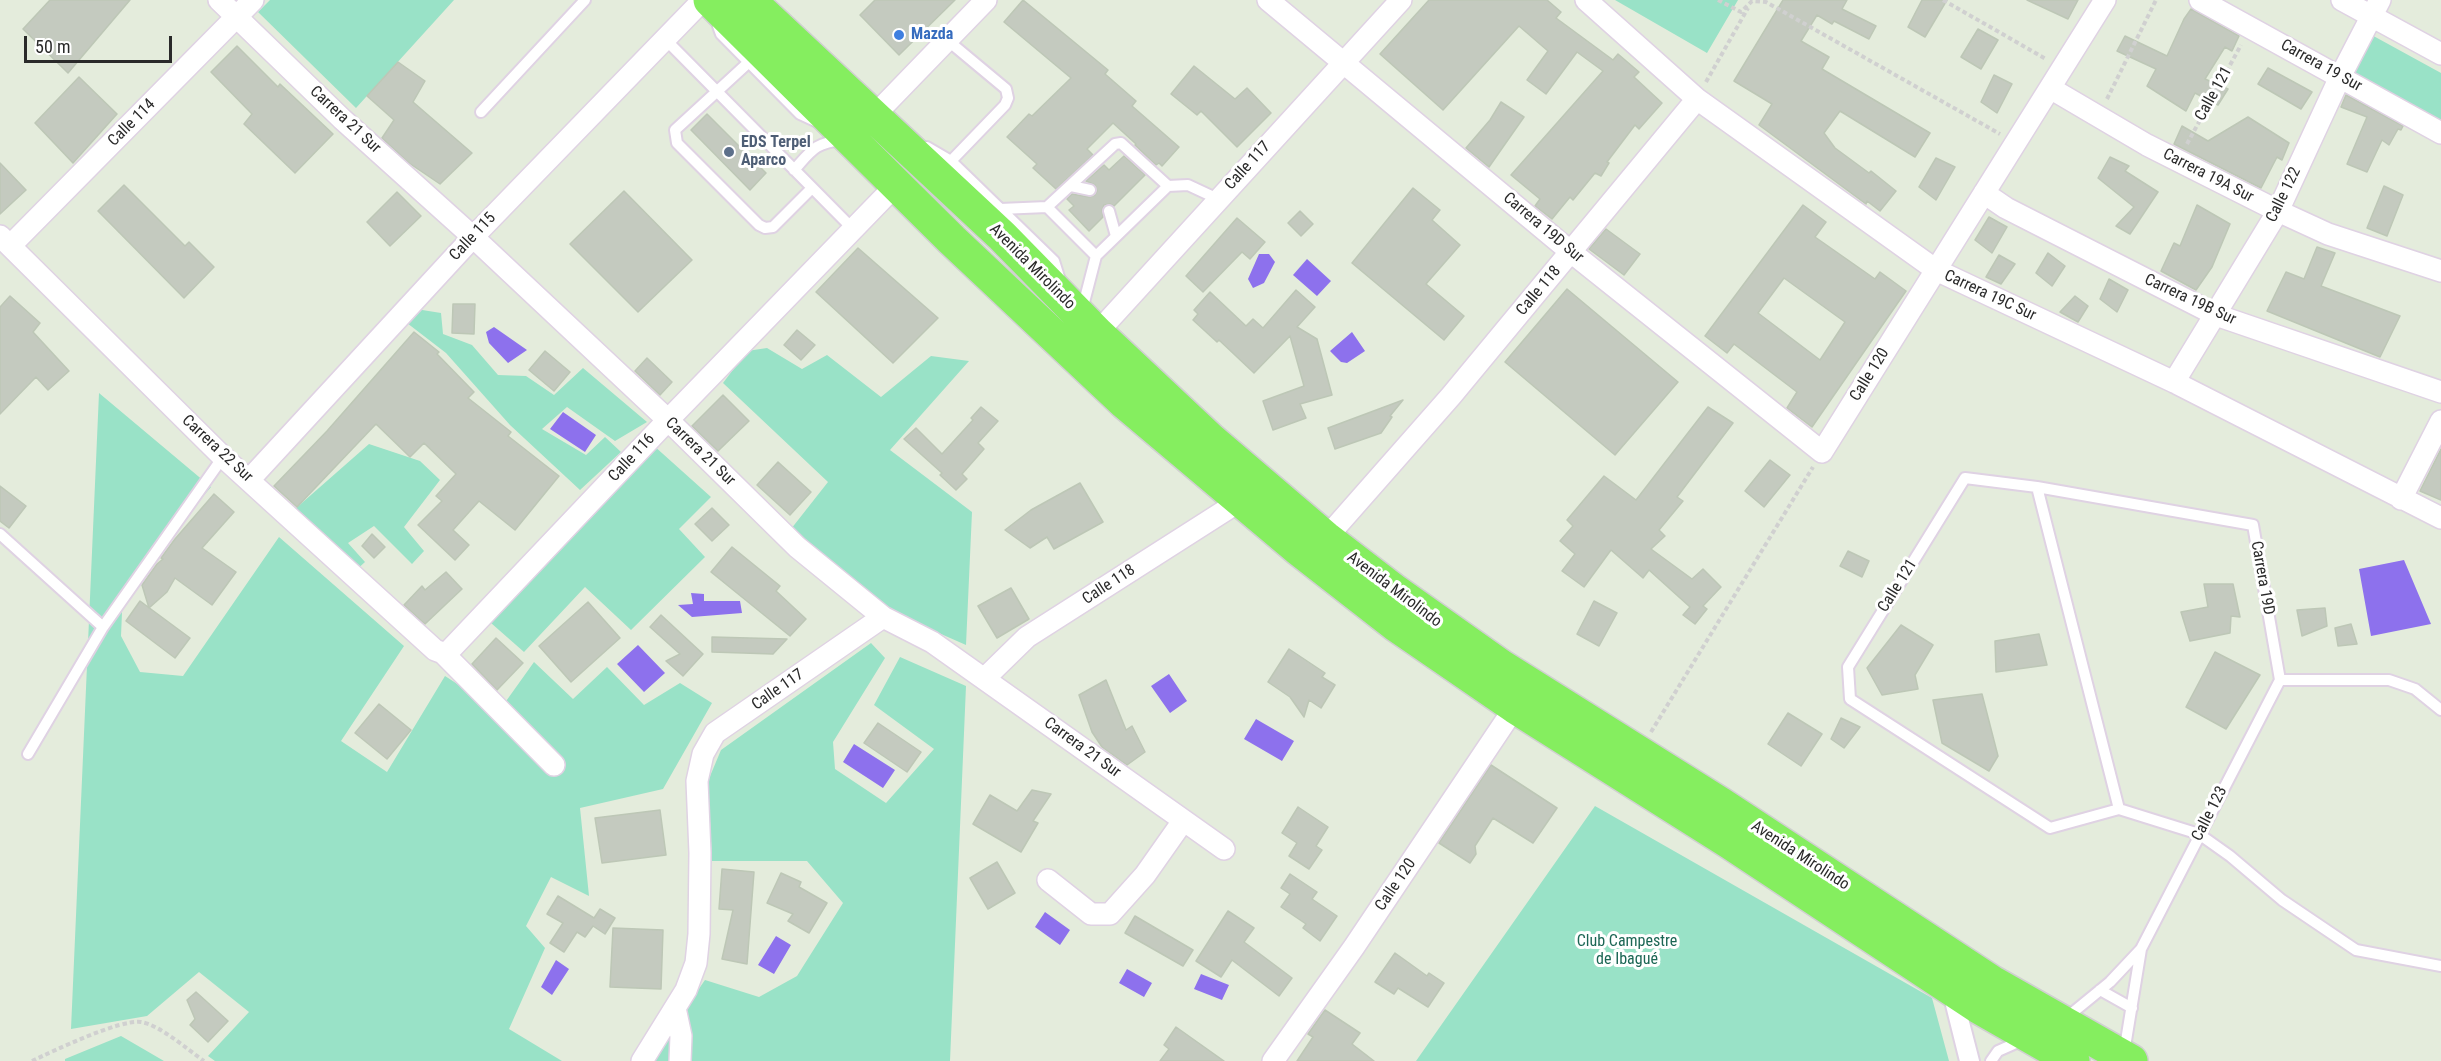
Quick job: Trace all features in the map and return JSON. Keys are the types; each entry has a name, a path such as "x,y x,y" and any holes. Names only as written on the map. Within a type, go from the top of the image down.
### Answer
{"main road":[{"name":"Avenida Mirolindo","path":"709,0 863,127 1002,236 1082,318 1210,439 1326,538 1452,633 1992,982 2127,1059"},
{"name":"Avenida Mirolindo","path":"749,0 863,127 897,184 1024,309 1125,403 1240,501 1396,626 1515,707 1729,842 1951,988 2029,1037 2073,1061"}],"street":[{"name":"Carrera 21 Sur","path":"219,0 342,119 473,237 668,420 797,547 883,617 932,642 985,678 1224,849"},
{"name":"Calle 114","path":"5,241 253,0"},
{"name":"Calle 115","path":"249,480 473,237 703,0"},
{"path":"863,127 946,39 987,0"},
{"name":"Carrera 19D Sur","path":"1268,0 1571,252 1822,452"},
{"name":"Calle 117","path":"1082,318 1218,199 1401,0"},
{"name":"Carrera 19C Sur","path":"1586,0 1697,99 1936,270 2174,382 2441,518"},
{"name":"Calle 120","path":"1822,452 2105,0"},
{"name":"Carrera 19 Sur","path":"2200,0 2441,133"},
{"path":"2342,0 2376,8 2441,54"},
{"name":"Calle 122","path":"2174,382 2278,211 2340,77 2376,8"},
{"name":"Carrera 19A Sur","path":"2050,88 2178,160 2278,211 2328,234 2441,271"},
{"name":"Calle 118","path":"1326,538 1452,396 1697,99"},
{"name":"Calle 116","path":"443,652 449,651 668,420 897,184"},
{"name":"Carrera 19B Sur","path":"1984,193 2006,208 2216,315 2441,392"},
{"name":"Carrera 22 Sur","path":"5,241 224,457 435,650 443,652 554,765"},
{"path":"2401,499 2441,421"},
{"name":"Calle 118","path":"985,678 1027,637 1240,501"},
{"name":"Calle 117","path":"642,1061 686,990 696,963 699,934 700,853 697,782 704,754 715,733 883,617"},
{"name":"Calle 120","path":"1273,1061 1354,947 1515,707"},
{"path":"1048,880 1091,914 1110,914 1145,875 1183,821"},
{"path":"675,1008 681,1036 680,1061"}],"lane":[{"path":"481,112 585,0"},
{"path":"709,0 721,34 800,114 863,127 951,161 1054,261 1082,318"},
{"path":"946,39 1006,89 1008,98 1005,105 951,161"},
{"path":"666,40 853,229"},
{"path":"749,62 675,130 677,143 759,225 765,228 773,227 812,188"},
{"path":"794,170 817,145 863,127"},
{"path":"1000,209 1047,207 1115,144 1121,142 1168,186"},
{"path":"1082,318 1096,256 1168,186 1188,185 1218,199"},
{"path":"1071,186 1090,190"},
{"path":"1047,207 1096,256"},
{"path":"1109,211 1116,236"},
{"path":"28,754 103,627 224,457"},
{"name":"Carrera 19D","path":"1965,478 2037,487 2253,525 2280,680"},
{"name":"Calle 121","path":"1965,478 1848,667 1850,699 2049,828 2119,809"},
{"path":"2037,487 2119,809 2199,834 2230,856 2282,900 2356,950 2441,966"},
{"path":"0,534 103,627"},
{"path":"2280,680 2389,680 2415,689 2441,710"},
{"name":"Calle 123","path":"2127,1059 2141,949 2280,680"},
{"name":"Calle 123","path":"2061,1022 2100,990 2141,949"},
{"path":"1951,988 1974,1061"},
{"path":"1951,988 1965,1061"},
{"path":"2100,990 2132,1008"},
{"path":"1969,1040 1981,1052 1998,1051 2029,1037"},
{"path":"1991,1061 1998,1051"}],"path":[{"path":"1718,0 1741,12 1751,2 1766,2 2016,143"},
{"path":"1943,0 2063,68"},
{"path":"2099,117 2156,0"},
{"path":"1697,99 1751,2"},
{"name":"Calle 121","path":"2178,160 2251,27"},
{"path":"1638,753 1822,452"},
{"path":"32,1061 120,1025 140,1022 157,1028 204,1061"}],"green space":[{"path":"270,0 454,0 356,108 258,12"},
{"path":"1615,0 1738,0 1707,53"},
{"path":"2368,33 2441,73 2441,124 2345,71"},
{"path":"416,309 441,313 443,334 472,345 498,375 526,376 554,395 583,368 647,422 615,441 567,407 542,429 586,455 605,437 621,452 580,490 510,425 446,353 407,323"},
{"path":"767,348 802,369 827,355 881,397 931,356 969,361 890,450 972,512 966,645 891,612 791,529 828,482 723,383 747,351"},
{"path":"99,393 211,487 123,589 121,636 140,672 183,676 279,537 404,646 341,741 387,772 445,676 499,711 534,662 573,699 607,667 644,705 680,683 712,703 663,789 580,808 589,896 551,877 526,926 545,948 509,1029 562,1061 215,1061 208,1056 249,1012 199,972 147,1016 71,1029"},
{"path":"369,444 420,461 440,480 404,527 424,551 412,564 374,526 348,543 365,562 354,572 295,509"},
{"path":"653,445 711,497 679,529 705,557 631,630 585,587 524,652 491,623"},
{"path":"871,643 885,658 833,742 835,769 886,803 934,749 874,705 900,657 966,686 950,1061 649,1061 705,980 759,997 797,976 843,903 807,861 712,861 708,781 721,750"},
{"name":"Club Campestre de Ibagué","path":"1595,806 1932,998 1949,1061 1416,1061"},
{"path":"121,1036 164,1061 65,1061 65,1059"}],"shaded area":[{"path":"1259,254 1269,254 1275,262 1264,283 1253,288 1248,279"},
{"path":"1307,259 1331,281 1317,296 1293,275"},
{"path":"494,327 527,350 508,363 489,343 486,332"},
{"path":"1352,332 1365,351 1347,363 1341,362 1330,351"},
{"path":"563,412 596,435 585,452 550,429"},
{"path":"2404,560 2431,624 2371,636 2359,569"},
{"path":"691,593 704,594 704,601 740,601 742,613 692,617 678,605 693,604"},
{"path":"638,645 665,673 644,692 617,664"},
{"path":"1169,674 1187,701 1170,713 1151,686"},
{"path":"1256,719 1294,741 1282,761 1244,739"},
{"path":"854,744 895,770 883,788 843,762"},
{"path":"1045,912 1070,930 1060,945 1035,927"},
{"path":"776,936 791,945 774,974 758,965"},
{"path":"556,960 569,969 552,995 541,987"},
{"path":"1127,969 1152,983 1144,997 1119,983"},
{"path":"1201,974 1229,985 1222,1000 1194,989"}],"building":[{"path":"50,0 130,0 68,73 23,29"},
{"name":"Mazda","path":"875,0 955,0 899,55 860,15"},
{"path":"1023,0 1108,70 1105,74 1136,101 1132,106 1179,147 1162,166 1159,163 1156,165 1113,123 1087,149 1093,155 1056,189 1033,168 1037,164 1007,137 1029,114 1032,116 1071,78 1004,22"},
{"path":"1429,0 1547,0 1561,12 1556,18 1613,60 1618,54 1639,72 1634,77 1662,103 1639,129 1635,125 1607,162 1609,163 1601,176 1595,173 1573,200 1570,197 1552,219 1535,206 1540,199 1511,175 1603,71 1577,52 1546,94 1527,80 1548,51 1519,26 1443,110 1380,54"},
{"path":"1783,0 1847,0 1842,9 1876,26 1869,39 1834,21 1832,24 1817,15 1801,41 1829,57 1822,69 1930,133 1915,157 1840,111 1824,133 1835,148 1869,173 1871,171 1896,191 1880,211 1867,201 1866,204 1759,125 1772,104 1734,81"},
{"path":"1922,0 1947,0 1925,37 1908,27"},
{"path":"2027,0 2078,0 2068,19"},
{"path":"2191,9 2239,36 2232,51 2225,47 2205,79 2228,89 2218,105 2195,93 2186,111 2147,86 2156,69 2117,51 2125,36 2167,56"},
{"path":"1978,29 1998,40 1981,69 1961,57"},
{"path":"237,46 278,87 280,84 333,134 295,173 244,124 252,114 211,72"},
{"path":"398,62 425,81 413,102 472,153 440,184 409,163 382,138 394,120 367,96"},
{"path":"1194,66 1235,99 1247,88 1271,113 1237,147 1201,111 1197,115 1171,94"},
{"path":"2268,68 2312,92 2301,109 2258,84"},
{"path":"1994,75 2012,84 1997,113 1981,102"},
{"path":"79,77 117,114 73,163 35,123"},
{"path":"2346,95 2403,126 2401,130 2398,129 2389,145 2382,140 2367,172 2347,164 2367,117 2341,107"},
{"path":"1501,102 1524,117 1489,167 1466,148 1490,120"},
{"name":"EDS Terpel Aparco","path":"707,114 766,173 750,190 691,130"},
{"path":"2248,117 2289,143 2282,160 2277,157 2261,188 2174,144 2182,126 2208,141"},
{"path":"1124,156 1145,175 1114,206 1104,205 1103,217 1089,231 1069,210 1074,206 1067,199 1072,194 1089,197 1095,195 1097,191 1095,185 1086,181 1104,165 1109,170"},
{"path":"2110,157 2129,166 2125,171 2158,192 2130,234 2116,226 2134,207 2098,178"},
{"path":"1936,158 1955,167 1936,200 1919,187"},
{"path":"0,163 26,190 0,214"},
{"path":"124,185 185,246 189,242 214,267 184,298 98,211"},
{"path":"2384,186 2403,195 2387,236 2367,228"},
{"path":"1413,188 1440,210 1432,220 1460,245 1426,284 1464,316 1444,340 1352,263"},
{"path":"624,191 692,260 638,312 570,244"},
{"path":"397,192 421,216 390,246 367,222"},
{"path":"1803,205 1826,222 1815,237 1875,279 1880,272 1906,291 1812,427 1787,408 1797,392 1734,344 1727,353 1705,336","holes":["1784,278 1845,322 1820,360 1758,313"]},
{"path":"2197,205 2230,224 2212,267 2196,290 2161,271 2174,243 2180,246"},
{"path":"1300,211 1313,224 1301,236 1288,223"},
{"path":"1989,217 2007,227 1992,253 1975,240"},
{"path":"1237,218 1265,242 1250,259 1242,252 1203,292 1186,276"},
{"path":"1606,229 1640,254 1624,275 1589,249"},
{"path":"2317,247 2335,253 2321,286 2400,316 2380,357 2267,311 2286,272 2304,279"},
{"path":"858,248 938,318 893,363 816,292"},
{"path":"2048,253 2065,266 2052,286 2036,273"},
{"path":"1999,255 2015,264 2001,284 1986,277"},
{"path":"2109,279 2128,290 2117,312 2100,299"},
{"path":"1567,289 1678,382 1615,455 1505,362"},
{"path":"1296,290 1315,307 1297,327 1317,339 1332,395 1300,404 1306,418 1273,430 1263,401 1304,386 1290,336 1254,373 1219,340 1217,342 1193,320 1198,314 1194,310 1210,292 1246,326 1253,319 1263,328"},
{"path":"10,296 40,323 33,332 69,371 48,390 36,377 0,414 0,307"},
{"path":"2075,296 2088,306 2078,322 2060,312"},
{"path":"453,304 475,304 474,334 452,333"},
{"path":"797,330 815,345 801,360 784,345"},
{"path":"414,332 439,352 437,354 474,392 468,398 511,432 508,436 559,476 515,530 479,501 453,530 469,545 455,560 418,525 442,501 436,496 456,474 424,443 410,457 376,424 297,507 274,486 327,431"},
{"path":"545,351 570,372 554,391 529,370"},
{"path":"647,358 672,382 660,395 635,371"},
{"path":"723,395 749,421 718,451 692,426"},
{"path":"1403,400 1390,416 1392,417 1381,433 1335,449 1328,428"},
{"path":"981,407 998,421 978,443 984,449 962,474 967,479 956,490 940,475 942,473 904,439 916,428 942,454 973,420 971,418"},
{"path":"1708,407 1733,423 1677,497 1683,501 1659,530 1665,536 1651,549 1692,579 1703,569 1721,587 1703,606 1707,609 1695,624 1683,615 1690,607 1649,570 1643,578 1611,550 1584,587 1562,571 1575,554 1560,541 1573,526 1567,520 1604,476 1636,500"},
{"path":"2441,449 2441,500 2420,491"},
{"path":"1770,460 1790,475 1764,507 1745,491"},
{"path":"778,462 811,492 790,515 757,485"},
{"path":"1080,483 1103,522 1054,549 1047,537 1030,548 1005,530 1031,510"},
{"path":"0,486 26,506 9,528 0,521"},
{"path":"214,494 234,512 202,548 236,572 212,605 175,578 167,592 149,608 142,585 163,559 161,558 175,539"},
{"path":"712,508 729,525 712,541 695,524"},
{"path":"372,534 385,547 374,558 362,546"},
{"path":"732,547 780,586 776,591 806,619 790,636 711,572"},
{"path":"1848,551 1869,561 1862,577 1840,566"},
{"path":"446,572 462,589 425,624 404,605 422,586 425,590"},
{"path":"2204,584 2233,584 2240,617 2231,616 2230,633 2190,641 2181,612 2208,607"},
{"path":"1011,588 1029,619 997,638 978,606"},
{"path":"140,601 190,638 175,658 126,621"},
{"path":"1594,601 1617,613 1599,646 1577,634"},
{"path":"588,602 620,638 571,682 539,646"},
{"path":"2325,608 2327,626 2302,636 2297,610"},
{"path":"661,615 703,654 683,676 666,661 680,654 650,627"},
{"path":"2351,624 2357,644 2338,646 2335,628"},
{"path":"1901,625 1933,645 1915,675 1918,689 1882,695 1867,668"},
{"path":"2039,634 2047,665 1996,672 1995,641"},
{"path":"712,637 787,639 773,654 712,652"},
{"path":"496,638 523,663 497,690 472,664"},
{"path":"1289,649 1325,673 1322,677 1335,685 1321,708 1309,700 1304,717 1290,697 1268,682"},
{"path":"2215,652 2260,675 2226,729 2186,707"},
{"path":"1106,680 1126,730 1132,726 1145,752 1127,765 1102,747 1092,732 1079,695"},
{"path":"1982,694 1998,756 1989,771 1942,743 1933,700"},
{"path":"379,704 411,730 387,759 355,733"},
{"path":"1788,713 1822,734 1801,766 1768,744"},
{"path":"1841,718 1860,727 1844,748 1831,739"},
{"path":"878,723 921,752 907,772 864,743"},
{"path":"1491,765 1557,808 1533,843 1493,818 1475,846 1476,854 1470,863 1439,843"},
{"path":"1032,790 1051,794 1033,821 1038,823 1021,852 973,824 990,795 1017,811"},
{"path":"1298,807 1328,827 1316,846 1322,850 1309,869 1289,856 1297,843 1282,833"},
{"path":"660,810 666,855 602,863 595,818"},
{"path":"997,862 1015,893 988,909 970,878"},
{"path":"722,869 754,872 747,964 722,959 733,910 719,909"},
{"path":"781,873 801,882 799,887 827,903 809,933 788,921 793,914 767,903"},
{"path":"1290,874 1317,892 1312,899 1337,916 1320,941 1303,928 1306,924 1281,907 1290,894 1281,888"},
{"path":"558,896 594,918 600,909 615,918 605,934 593,926 585,937 577,932 564,952 550,943 563,923 547,914"},
{"path":"1228,911 1254,928 1244,942 1292,978 1279,996 1232,960 1221,977 1196,961"},
{"path":"1135,916 1193,950 1183,966 1125,933"},
{"path":"613,928 663,930 661,989 610,987"},
{"path":"1395,953 1427,976 1429,973 1444,983 1428,1007 1398,988 1394,994 1375,982"},
{"path":"196,992 228,1021 208,1042 190,1025 195,1019 187,1000"},
{"path":"1325,1010 1360,1033 1352,1044 1374,1061 1297,1061 1313,1037 1308,1034"},
{"path":"1176,1027 1224,1061 1160,1061 1169,1049 1164,1045"}],"place":[{"name":"Mazda","path":"899,35"},
{"name":"EDS Terpel Aparco","path":"729,152"}]}
